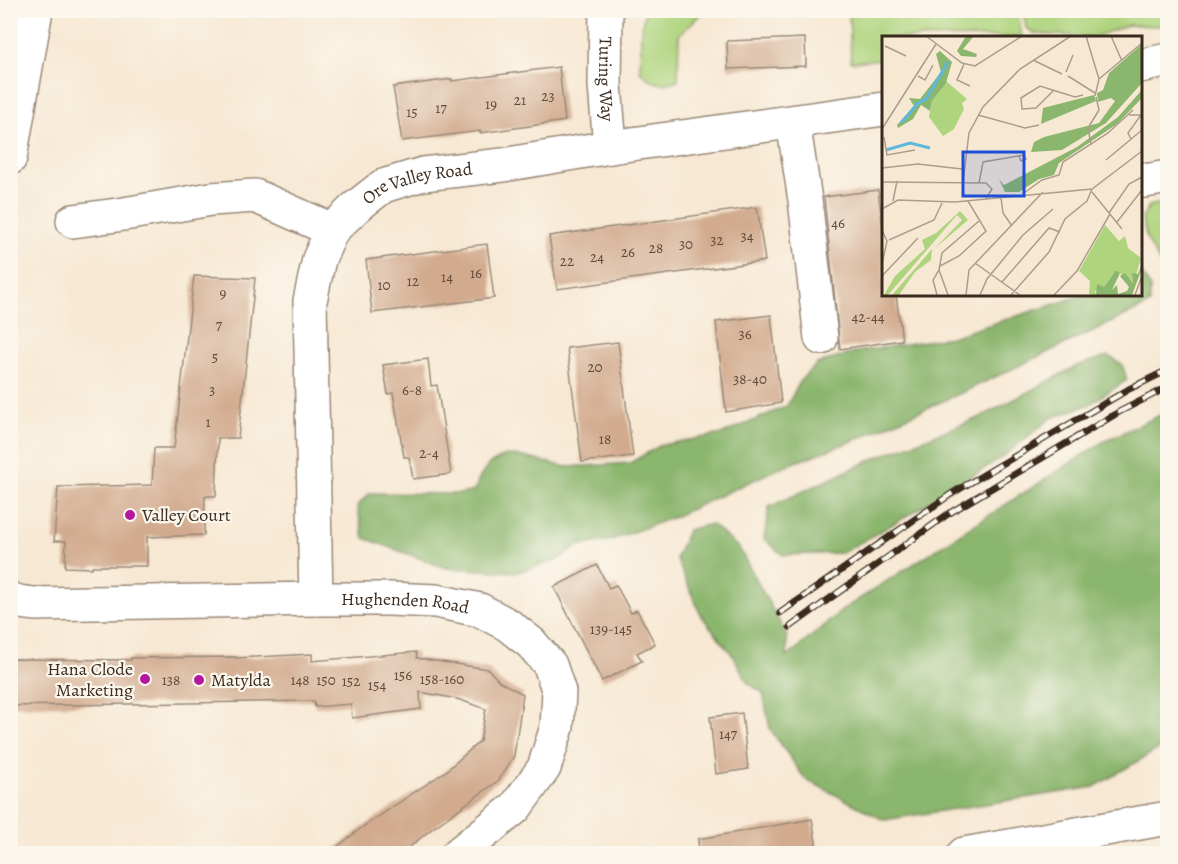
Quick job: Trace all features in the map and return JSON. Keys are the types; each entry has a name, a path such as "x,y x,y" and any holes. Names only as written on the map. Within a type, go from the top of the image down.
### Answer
{"street":[{"path":"10,158 36,10"},
{"name":"Turing Way","path":"606,10 605,86 610,147"},
{"path":"1142,66 1167,60"},
{"name":"Ore Valley Road","path":"316,599 310,301 319,259 332,230 356,207 383,186 423,174 503,165 610,147 882,109"},
{"path":"793,122 805,200 821,338"},
{"path":"1142,180 1167,177"},
{"path":"73,221 211,199 255,196 332,230"},
{"name":"Hughenden Road","path":"10,599 35,604 316,599 436,601 480,610 508,625 531,643 550,665 559,692 558,727 544,768 515,808 458,854"},
{"path":"964,854 1167,818"}],"green space":[{"path":"645,11 704,11 679,35 678,80 662,84 649,79 640,71 641,33"},
{"path":"849,11 1018,11 1022,36 882,36 882,59 851,62"},
{"path":"1023,11 1167,11 1167,26 1128,25 1097,36 1036,34 1026,28"},
{"path":"1168,202 1167,277 1147,239 1142,218 1149,206"},
{"path":"1142,274 1150,287 1150,304 961,393 850,442 777,469 674,517 608,541 580,545 555,561 517,572 446,568 364,538 357,506 370,493 461,494 474,491 489,464 506,455 566,467 630,463 661,445 723,434 787,406 800,381 817,364 856,352 951,337 1080,296 1142,296"},
{"path":"1108,356 1122,364 1127,380 1090,404 1051,418 1000,459 842,553 783,555 764,539 769,507 873,459 981,417 1077,366"},
{"path":"1167,412 1167,744 1094,787 884,820 805,779 770,729 763,693 748,683 734,657 701,615 676,558 688,530 711,524 739,548 787,636 787,657 845,608 1103,442"}],"building":[{"path":"805,38 806,66 728,69 727,41"},
{"path":"559,67 565,121 402,141 393,87"},
{"path":"878,190 882,221 882,296 896,296 902,340 840,349 824,197"},
{"path":"757,207 765,261 557,289 549,236"},
{"path":"487,244 494,298 372,313 366,260"},
{"path":"194,276 255,278 238,438 218,438 216,496 205,496 204,535 147,537 147,566 65,567 66,541 54,541 58,487 152,485 154,448 174,448"},
{"path":"771,315 781,403 726,412 716,322"},
{"path":"618,342 633,456 582,462 567,348"},
{"path":"428,359 431,386 437,385 451,474 413,479 409,457 404,457 393,393 388,394 383,365"},
{"path":"597,565 609,588 616,585 631,613 637,610 655,644 637,653 642,661 602,681 554,587"},
{"path":"416,652 417,658 488,669 500,682 523,694 514,756 499,780 401,854 328,854 360,829 446,771 480,741 486,709 457,699 420,692 421,709 352,718 351,704 315,707 314,701 10,706 10,659 131,660 131,658 236,658 312,654 312,661"},
{"path":"742,713 748,769 716,774 710,717"},
{"path":"812,819 818,854 699,854 698,839"}],"railway":[{"path":"780,613 951,494 1129,389 1168,370"},
{"path":"790,627 948,514 1119,412 1168,387"}],"place":[{"name":"Valley Court","path":"130,515"},
{"name":"Hana Clode Marketing","path":"145,679"},
{"name":"Matylda","path":"199,680"}]}
